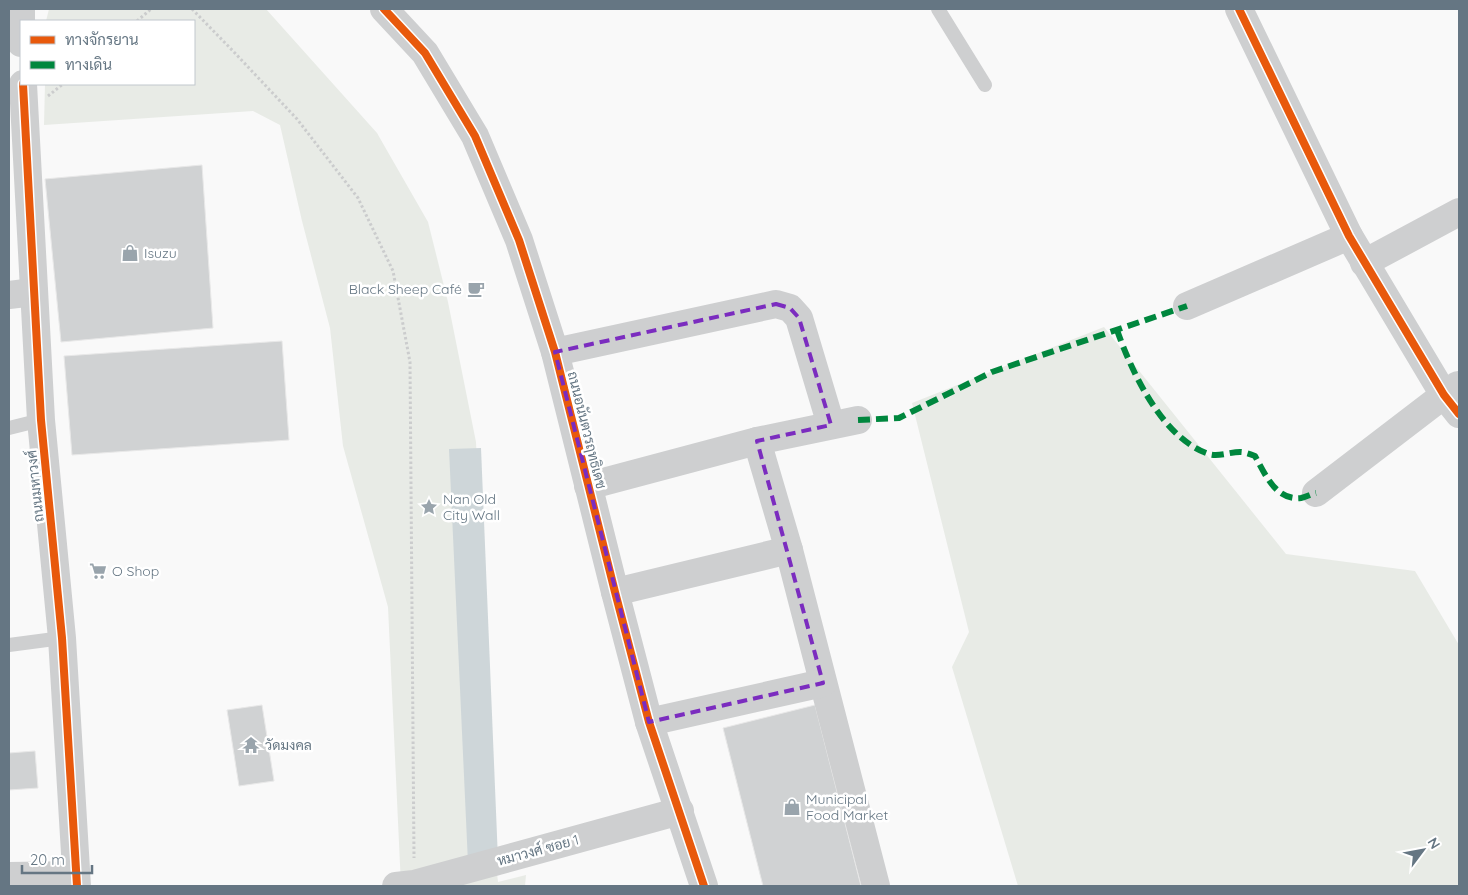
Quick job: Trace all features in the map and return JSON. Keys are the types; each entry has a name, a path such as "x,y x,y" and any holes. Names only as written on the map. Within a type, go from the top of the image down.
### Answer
{"street":[{"name":"ถนนอนันตวรฤทธิเดช","path":"384,9 425,53 476,136 519,240 555,352 649,722 704,886"},
{"path":"1239,9 1349,236 1364,263 1454,398 1316,493"},
{"path":"16,18 20,38"},
{"name":"ถนนมหาวงศ์","path":"19,97 21,294 41,420 62,638 76,880"},
{"path":"1364,263 1459,212"},
{"path":"1187,306 1349,236"},
{"path":"555,352 776,304 790,308 798,318 831,425"},
{"path":"588,486 757,441 858,420"},
{"path":"757,441 789,550 876,886"},
{"path":"615,592 789,550"},
{"path":"649,722 823,684"},
{"name":"หมาวงศ์ ซอย 1","path":"405,885 680,811"},
{"path":"9,876 76,880"}],"lane":[{"path":"938,9 985,85"},
{"path":"9,428 41,420"},
{"path":"9,645 62,638"}],"path":[{"path":"138,20 151,9"},
{"path":"192,9 297,119 358,198 392,271 410,362 405,885"}],"highlighted area":[{"path":"776,304 790,308 799,318 831,425 757,441 823,683 649,722 555,352"}],"shaded area":[{"path":"49,9 266,9 377,133 428,222 448,302 476,442 495,856 498,882 526,875 525,886 401,886 388,607 343,446 330,328 302,221 280,125 253,111 44,125 45,85 195,85 195,20 46,20"},
{"path":"1104,327 1286,554 1415,571 1459,645 1459,886 1018,886 952,667 969,632 912,403"},
{"path":"481,448 498,860 468,863 449,449"}],"building":[{"name":"Isuzu","path":"202,165 213,328 61,342 45,179"},
{"path":"282,341 289,440 72,455 64,356"},
{"name":"วัดมงคล","path":"262,705 274,781 239,786 227,710"},
{"name":"Municipal Food Market","path":"815,705 861,886 763,886 723,728"},
{"path":"35,751 38,788 9,790 9,753"}],"marked path":[{"path":"858,420 899,418 992,372 1187,306"},
{"path":"1117,330 1131,365 1151,402 1177,434 1192,446 1209,454 1240,452 1255,456 1272,485 1278,491 1292,498 1301,498 1316,493"}],"cycle path":[{"path":"384,9 425,53 475,136 519,240 555,352 649,722 704,886"},
{"path":"1239,9 1349,236 1444,395 1459,414"},
{"path":"23,85 41,420 62,638 77,886"}],"place":[{"name":"Isuzu","path":"130,253"},
{"name":"Black Sheep Café","path":"476,289"},
{"name":"Nan Old City Wall","path":"429,507"},
{"name":"O Shop","path":"98,571"},
{"name":"วัดมงคล","path":"251,745"},
{"name":"Municipal Food Market","path":"792,807"}]}
